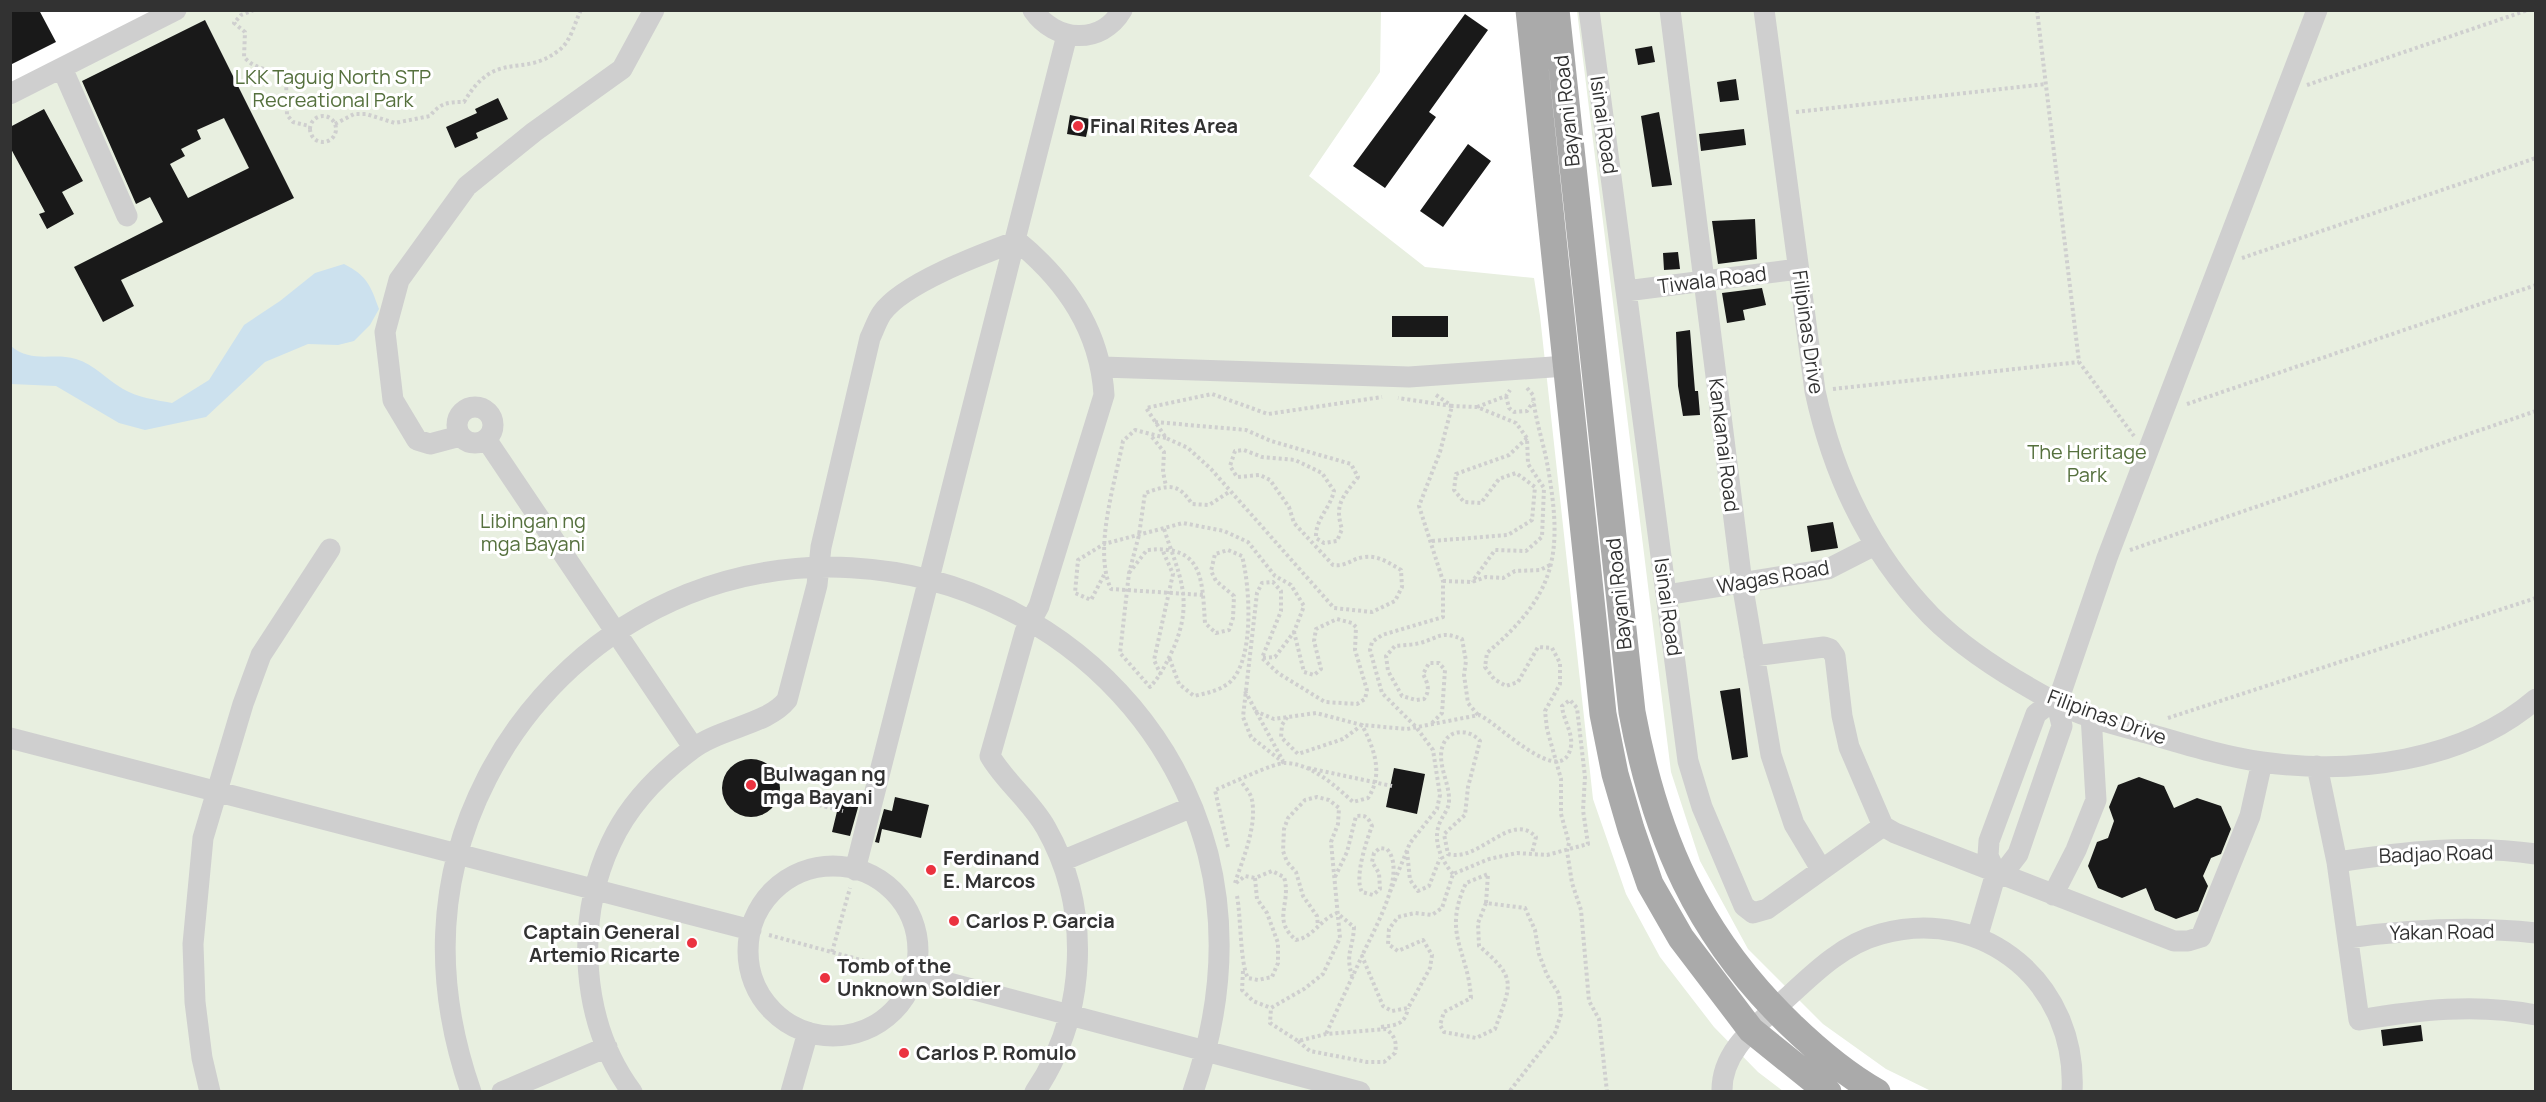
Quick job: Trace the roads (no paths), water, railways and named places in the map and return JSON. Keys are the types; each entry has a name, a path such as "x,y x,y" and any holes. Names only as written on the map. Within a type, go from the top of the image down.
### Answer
{"main road":[{"name":"Bayani Road","path":"1529,10 1603,714 1615,774 1650,884 1681,939 1751,1030 1828,1092"},
{"name":"Bayani Road","path":"1556,10 1632,712 1643,772 1680,872 1708,926 1738,970 1814,1047 1877,1092"}],"street":[{"path":"10,94 177,10"},
{"path":"460,436 430,444 417,440 393,400 385,332 399,280 467,186 534,132 622,69 654,10"},
{"path":"1033,10 1047,26 1067,36 1079,37 1101,31 1111,24 1122,10"},
{"name":"Isinai Road","path":"1589,10 1688,761 1702,807 1744,906 1753,912 1767,909 1883,826"},
{"name":"Kankanai Road","path":"1670,10 1742,583 1770,755 1794,824 1821,869"},
{"name":"Filipinas Drive","path":"1764,10 1815,391 1823,429 1853,506 1875,545 1932,616 1985,660 2057,704 2199,749 2262,762 2317,766 2373,764 2435,752 2485,732 2535,699"},
{"path":"1996,873 2008,867 2018,854 2062,726 2057,704 2107,558 2317,10"},
{"path":"855,870 1017,241 1067,36"},
{"path":"62,68 127,216"},
{"path":"1017,241 1046,265 1092,335 1102,367 1104,395 1039,606 1025,632 990,756 1046,827 1062,861 1072,900 1078,941 1077,979 1071,1015 1056,1054 1035,1092"},
{"path":"632,1092 607,1047 595,1009 588,964 589,928 596,887 612,842 632,810 662,773 693,747 726,730 773,712 787,699 820,566 821,547 870,338 883,312 907,292 940,273 1017,241"},
{"name":"Tiwala Road","path":"1626,291 1798,269"},
{"path":"1102,367 1409,377 1566,366"},
{"path":"477,408 488,413 493,424 486,439 470,443 460,436 458,419 465,410 477,408"},
{"path":"486,439 693,747"},
{"name":"Wagas Road","path":"1666,595 1828,569 1875,545"},
{"path":"210,1092 202,1058 195,1002 193,944 203,838 261,655 330,549"},
{"path":"471,1092 458,1055 447,1005 444,954 447,903 457,853 475,801 500,752 532,706 571,666 614,632 662,605 712,585 765,572 820,566 875,569 930,579 982,596 1032,621 1073,649 1110,683 1143,720 1170,762 1192,807 1208,854 1217,903 1219,933 1217,1002 1207,1051 1193,1092"},
{"path":"1754,656 1824,647 1830,649 1835,656 1842,716 1849,747 1883,826 1895,833 1996,873 2174,941 2188,941 2201,937 2250,816 2262,762"},
{"path":"1977,938 1996,873 1988,856 1989,841 2036,714 2057,704"},
{"path":"2053,895 2076,850 2096,800 2091,715"},
{"path":"10,738 596,887 751,930"},
{"path":"2317,766 2337,862 2359,1020 2413,1011 2468,1008 2535,1015"},
{"path":"1062,861 1192,807"},
{"name":"Badjao Road","path":"2337,862 2398,852 2460,849 2535,854"},
{"path":"822,867 855,870 885,885 907,910 917,941 915,974 900,1004 874,1026 842,1036 808,1032 780,1017 759,993 749,962 751,930 765,900 790,878 822,867"},
{"path":"1722,1092 1721,1079 1732,1053 1751,1030 1824,965 1851,946 1879,934 1912,927 1944,928 1977,938 1997,946 2027,968 2050,997 2064,1026 2071,1059 2072,1092"},
{"name":"Yakan Road","path":"2348,938 2410,929 2472,927 2535,933"},
{"path":"915,974 1360,1092"},
{"path":"791,1092 808,1032"},
{"path":"502,1092 607,1047"}],"water":[{"path":"344,264 363,277 373,293 379,309 370,325 354,341 338,345 308,344 265,362 206,417 145,430 119,423 56,386 11,384 11,346 27,355 76,359 89,365 128,392 172,403 209,380 244,325 280,301 315,273"}],"place":[{"name":"Final Rites Area","path":"1078,126"},
{"name":"Bulwagan ng mga Bayani","path":"751,785"},
{"name":"Ferdinand E. Marcos","path":"931,870"},
{"name":"Carlos P. Garcia","path":"954,921"},
{"name":"Captain General Artemio Ricarte","path":"692,943"},
{"name":"Tomb of the Unknown Soldier","path":"825,978"},
{"name":"Carlos P. Romulo","path":"904,1053"}],"park label":[{"name":"LKK Taguig North STP Recreational Park","path":"333,88"},
{"name":"The Heritage Park","path":"2087,464"},
{"name":"Libingan ng mga Bayani","path":"533,532"}]}
